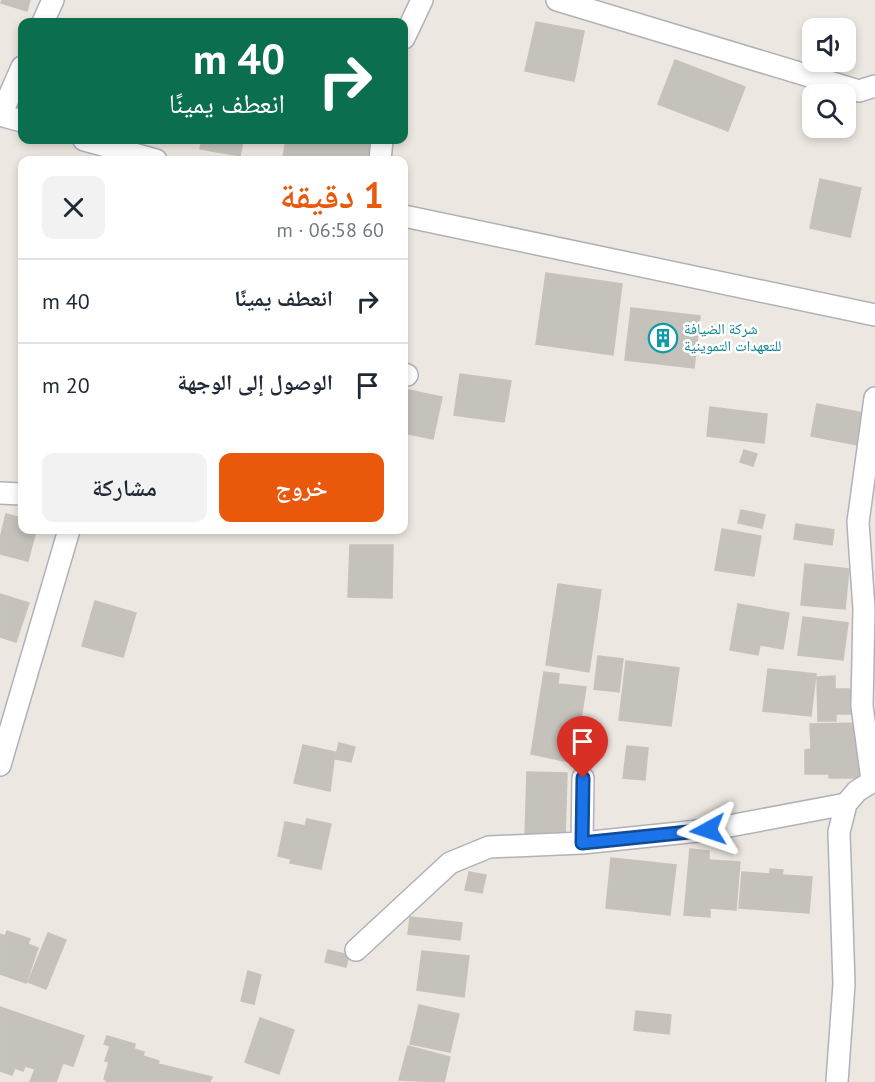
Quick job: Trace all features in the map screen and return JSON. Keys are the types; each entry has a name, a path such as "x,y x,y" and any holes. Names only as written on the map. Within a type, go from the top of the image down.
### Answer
{"street":[{"path":"44,18 53,0"},
{"path":"408,30 422,0"},
{"path":"557,0 859,92 875,86"},
{"path":"18,76 0,115 18,120"},
{"path":"98,144 142,156"},
{"path":"408,217 875,315"},
{"path":"356,950 450,863 489,847 582,843 708,830 846,804 873,780 862,706 864,609 858,522 875,398"},
{"path":"0,493 18,494"},
{"path":"0,765 68,534"},
{"path":"582,843 583,778"},
{"path":"837,1082 844,984 839,832 846,804"}],"building":[{"path":"2,0 30,0 27,11 1,3"},
{"path":"536,22 584,31 574,81 525,71"},
{"path":"675,60 745,87 728,131 658,104"},
{"path":"201,144 242,144 240,156 200,149"},
{"path":"285,144 372,144 370,156 283,156"},
{"path":"820,179 861,188 850,237 810,228"},
{"path":"546,273 622,284 613,355 536,344"},
{"name":"شركة الضيافة للتعهدات التموينية","path":"631,308 700,316 694,368 625,360"},
{"path":"460,374 511,381 504,422 454,415"},
{"path":"408,390 442,397 433,439 408,434"},
{"path":"817,404 869,414 863,446 811,436"},
{"path":"710,407 767,414 764,443 707,436"},
{"path":"744,450 757,454 753,466 740,462"},
{"path":"741,510 765,515 762,528 738,523"},
{"path":"6,514 18,517 18,534 35,534 28,561 0,554 0,539"},
{"path":"796,524 834,530 832,545 794,539"},
{"path":"722,529 761,536 754,576 715,570"},
{"path":"350,545 393,545 392,598 348,597"},
{"path":"805,564 849,569 845,609 801,605"},
{"path":"558,584 601,590 589,672 546,665"},
{"path":"0,594 29,603 16,642 0,637"},
{"path":"95,601 136,613 123,657 82,646"},
{"path":"738,604 789,613 783,649 760,645 758,655 730,650"},
{"path":"803,617 848,623 843,660 798,655"},
{"path":"598,656 623,659 619,692 594,689"},
{"path":"626,661 679,668 671,726 619,720"},
{"path":"768,669 816,674 811,716 763,711"},
{"path":"544,672 559,674 558,684 586,687 574,763 531,754"},
{"path":"835,676 835,689 850,689 851,714 836,714 836,721 818,721 817,677"},
{"path":"861,723 862,778 829,778 829,774 805,774 805,750 811,749 810,724"},
{"path":"339,743 355,747 351,762 335,759"},
{"path":"303,745 335,752 330,791 294,783"},
{"path":"627,746 648,748 645,780 623,778"},
{"path":"527,772 567,773 565,839 525,837"},
{"path":"307,819 331,824 321,869 290,863 291,859 278,856 285,822 305,826"},
{"path":"690,849 709,851 709,860 740,862 736,910 710,908 710,917 684,915"},
{"path":"611,858 676,865 670,915 606,908"},
{"path":"770,869 783,870 782,875 812,877 809,913 739,908 742,872 770,874"},
{"path":"469,872 486,875 482,893 465,890"},
{"path":"410,917 462,923 460,940 408,934"},
{"path":"7,931 30,939 28,944 38,948 26,983 0,974 0,934 5,936"},
{"path":"48,933 66,940 46,989 28,982"},
{"path":"328,950 349,955 346,967 325,962"},
{"path":"422,951 469,956 464,997 417,990"},
{"path":"248,971 261,975 254,1004 241,1001"},
{"path":"419,1005 459,1014 450,1052 410,1044"},
{"path":"0,1007 84,1036 73,1066 63,1063 56,1082 30,1082 35,1069 25,1066 23,1071 15,1068 12,1075 0,1071"},
{"path":"636,1011 671,1015 669,1034 634,1030"},
{"path":"260,1018 294,1030 279,1074 245,1062"},
{"path":"107,1036 135,1044 134,1049 144,1052 143,1056 159,1061 158,1064 212,1077 210,1082 108,1082 104,1079 109,1062 105,1061 110,1046 104,1044"},
{"path":"408,1046 450,1057 444,1082 399,1080"}],"place":[{"name":"شركة الضيافة للتعهدات التموينية","path":"663,338"}],"route":[{"path":"583,778 582,843 708,830"}]}
